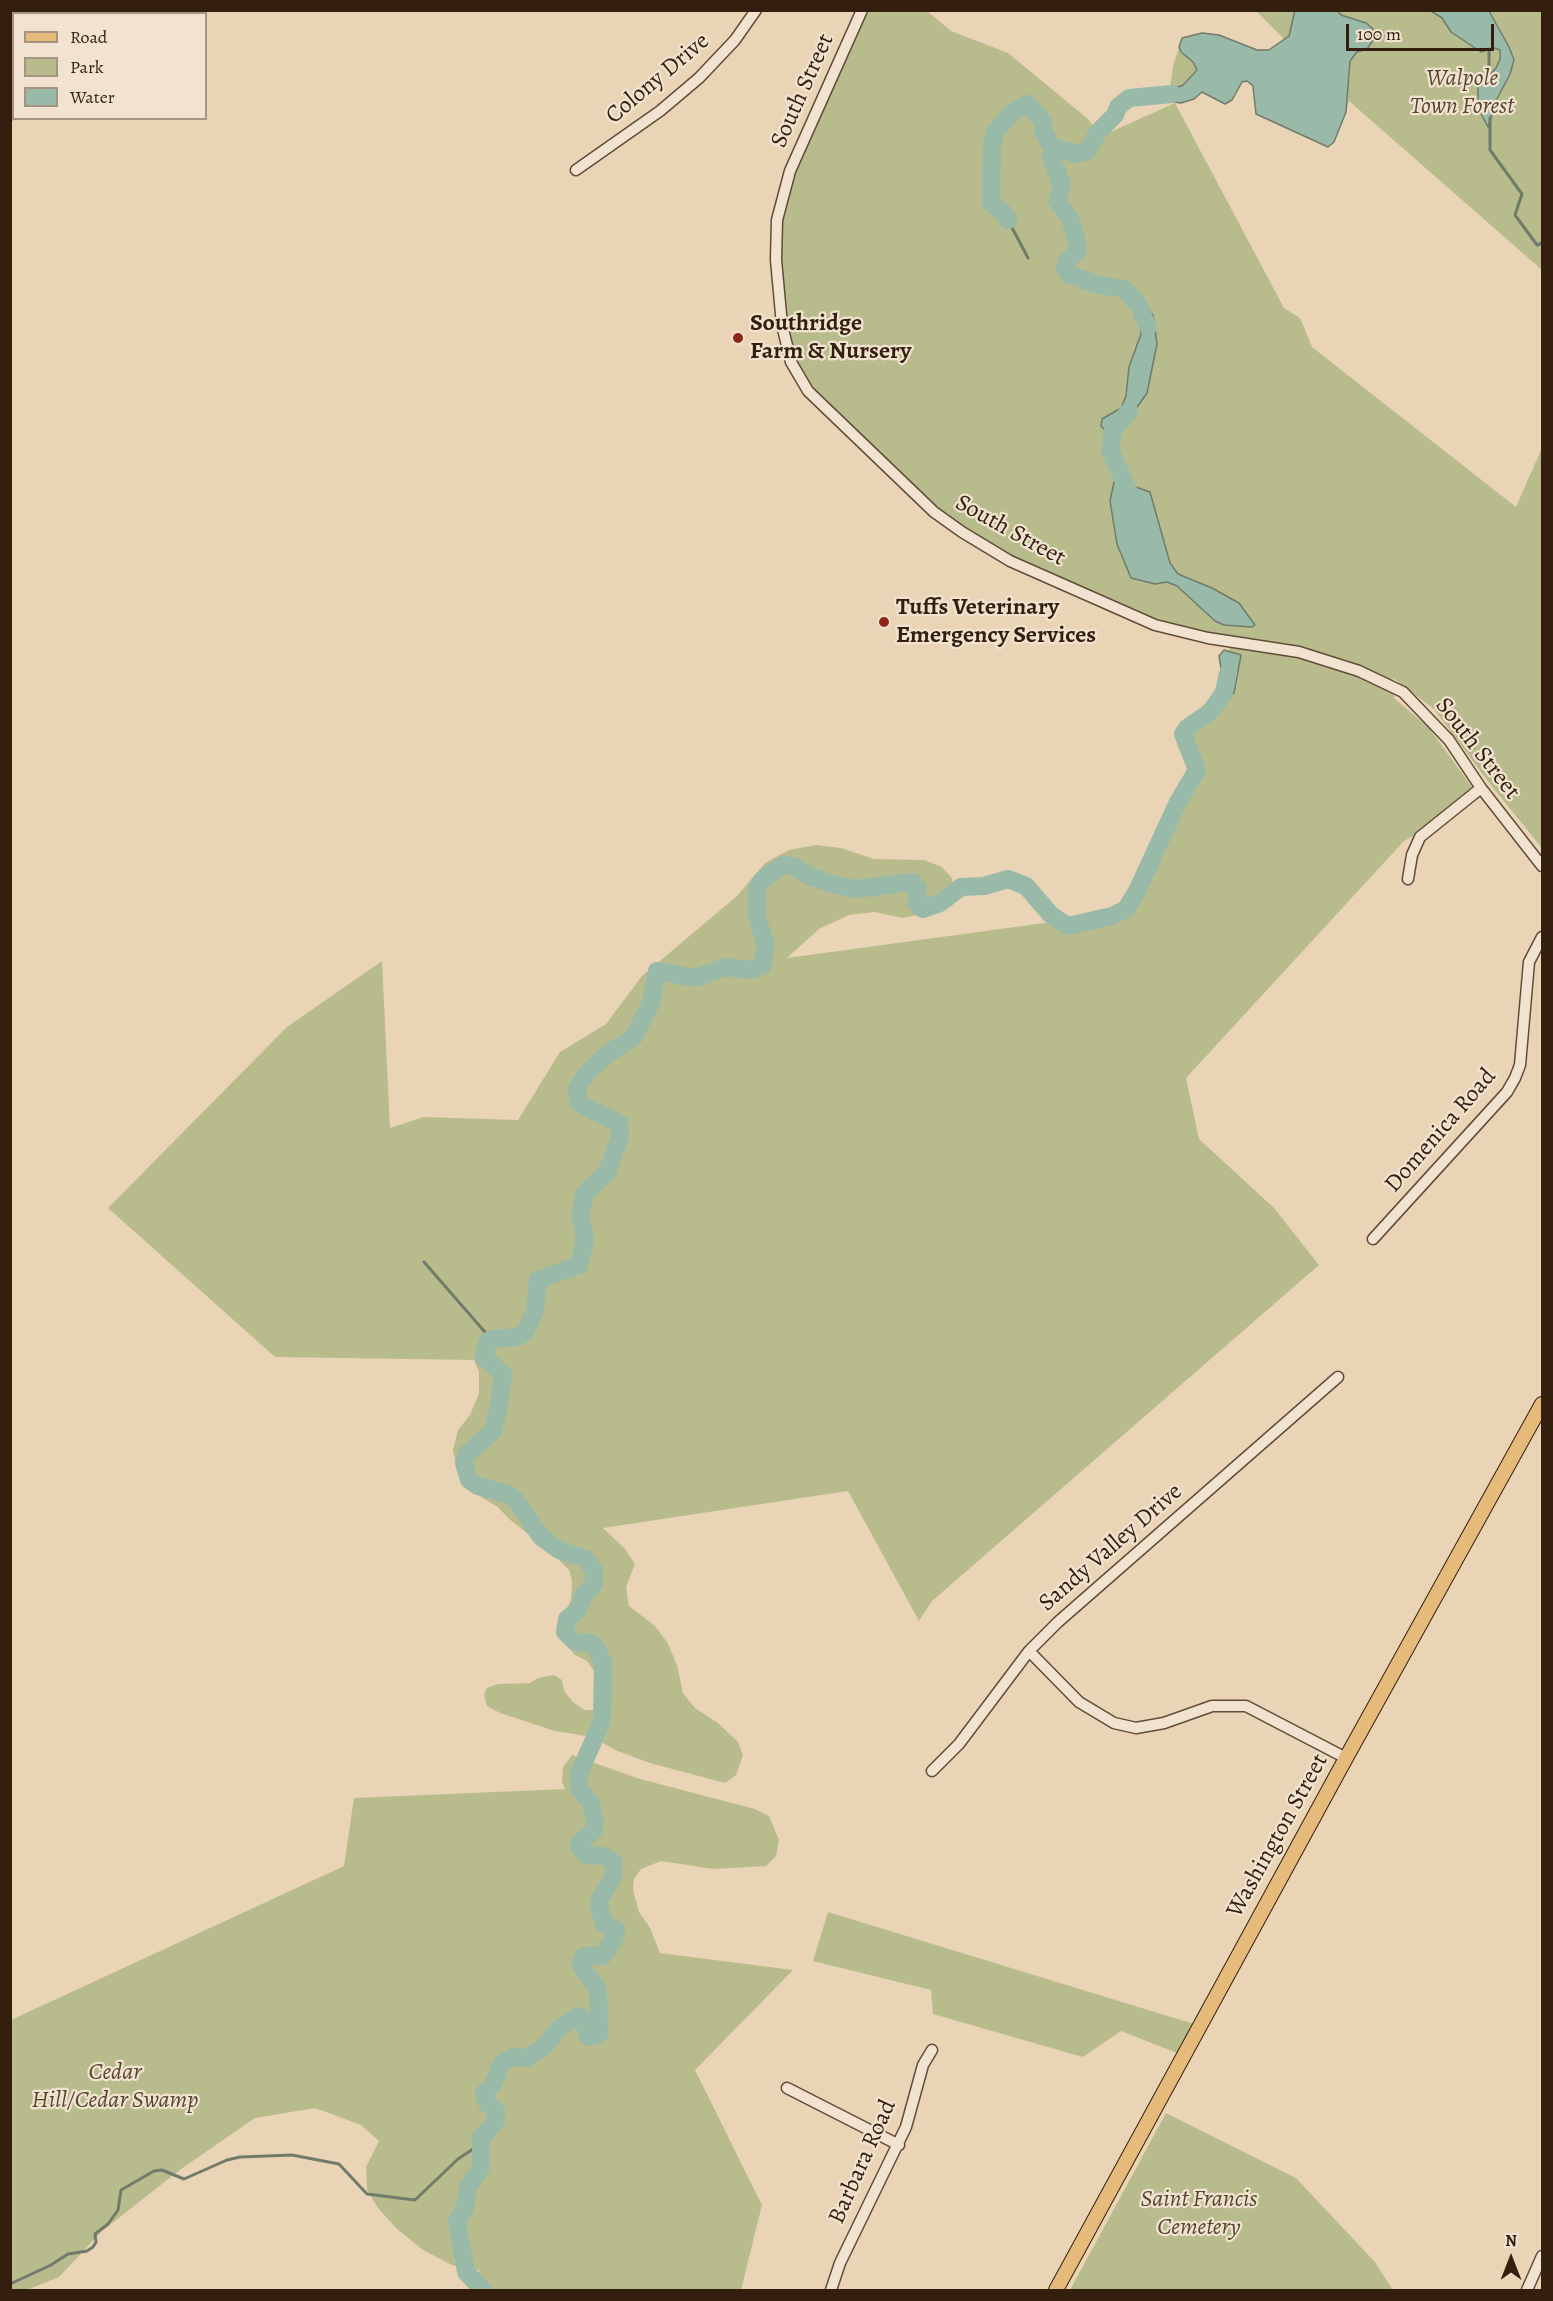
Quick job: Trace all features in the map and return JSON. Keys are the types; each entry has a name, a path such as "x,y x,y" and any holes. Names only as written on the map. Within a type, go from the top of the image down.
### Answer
{"main road":[{"name":"Washington Street","path":"1056,2290 1542,1404"}],"street":[{"name":"Colony Drive","path":"576,170 660,111 699,78 735,40 756,10"},
{"name":"South Street","path":"862,10 790,171 777,220 776,260 782,325 791,362 808,391 927,506 993,552 1155,625 1200,636 1299,652 1378,678 1403,692 1449,740 1481,788 1542,866"},
{"path":"1408,879 1412,855 1420,837 1481,788"},
{"name":"Domenica Road","path":"1373,1239 1507,1092 1515,1078 1520,1065 1529,962 1542,937"},
{"name":"Sandy Valley Drive","path":"932,1771 959,1744 1029,1651 1073,1608 1338,1377"},
{"path":"1029,1651 1079,1702 1114,1723 1144,1727 1164,1723 1212,1706 1246,1706 1346,1758"},
{"name":"Barbara Road","path":"831,2290 840,2263 899,2145 923,2065 932,2050"},
{"path":"786,2088 899,2145"},
{"path":"1527,2290 1542,2256"}],"green space":[{"path":"862,11 927,11 951,31 1008,53 1088,119 1098,132 1095,139 1175,103 1284,308 1300,318 1312,347 1516,507 1542,448 1542,848 1434,709 1393,678 1394,698 1429,728 1480,798 1404,841 1186,1078 1199,1139 1274,1208 1319,1265 932,1601 919,1621 848,1491 603,1528 625,1549 635,1564 626,1587 629,1606 655,1626 667,1642 677,1665 683,1693 695,1708 718,1723 738,1742 743,1755 736,1775 725,1783 650,1763 615,1750 593,1737 555,1731 500,1713 487,1706 484,1694 487,1688 498,1684 530,1683 538,1678 554,1675 562,1680 564,1691 573,1702 584,1710 594,1710 596,1687 594,1671 587,1661 575,1655 562,1639 560,1623 571,1600 572,1581 569,1570 498,1507 465,1483 457,1469 453,1450 458,1430 470,1415 479,1393 479,1372 474,1360 275,1357 108,1208 287,1027 382,961 390,1128 424,1117 518,1120 560,1052 606,1024 642,976 737,896 765,863 789,850 816,845 841,848 874,859 924,860 942,867 952,878 953,893 946,901 922,914 902,918 875,912 849,915 819,929 787,958 1059,921 1068,926 1078,925 1112,916 1126,909 1133,900 1178,802 1197,770 1183,734 1187,728 1209,713 1224,692 1230,641 1155,625 962,532 808,391 782,325 780,202"},
{"name":"Walpole Town Forest","path":"1256,11 1542,11 1542,270 1349,101 1334,142 1328,147 1256,114 1253,86 1247,81 1242,82 1232,100 1225,104 1202,92 1284,39"},
{"path":"1202,33 1193,62 1197,69 1182,85 1170,88 1173,66 1182,38"},
{"name":"Cedar Hill/Cedar Swamp","path":"572,1755 640,1779 755,1809 769,1816 779,1840 776,1856 766,1866 713,1869 661,1861 641,1869 634,1879 633,1890 639,1912 650,1928 660,1953 793,1970 695,2070 762,2205 741,2290 478,2290 479,2270 452,2265 423,2250 396,2228 378,2208 367,2190 366,2167 379,2141 361,2125 315,2108 255,2118 181,2169 101,2232 59,2277 27,2290 11,2290 11,2020 344,1866 354,1798 565,1789 562,1782 563,1767"},
{"path":"828,1912 1194,2024 1187,2057 1121,2031 1083,2057 933,2014 931,1990 813,1961"},
{"name":"Saint Francis Cemetery","path":"1166,2113 1296,2178 1374,2261 1393,2290 1070,2290"}],"water":[{"path":"1295,10 1338,11 1341,15 1366,23 1373,29 1374,39 1367,49 1357,52 1350,61 1346,112 1334,142 1328,147 1256,114 1253,86 1247,81 1242,82 1232,100 1225,104 1202,92 1194,99 1181,103 1149,98 1183,85 1197,70 1193,62 1181,52 1179,47 1182,38 1202,33 1219,35 1257,50 1269,50 1289,36"},
{"path":"1431,11 1489,11 1509,47 1514,60 1488,127 1478,108 1478,87 1496,68 1500,59 1500,50 1494,48 1481,52 1451,32 1442,18"},
{"path":"1138,304 1147,308 1153,315 1157,344 1147,393 1128,420 1113,430 1105,430 1101,426 1102,419 1121,408 1126,396 1129,367 1141,334"},
{"path":"1127,478 1133,486 1150,492 1170,563 1178,574 1212,588 1239,603 1255,625 1252,627 1224,625 1215,621 1177,586 1167,582 1155,584 1131,578 1117,544 1110,501 1114,482"},
{"path":"1224,650 1241,655 1234,693 1226,696 1217,693 1222,674 1219,656"}],"waterway":[{"path":"1489,49 1489,75"},
{"path":"1148,327 1138,304 1124,289 1095,284 1068,274 1065,268 1067,261 1077,252 1077,241 1070,219 1057,201 1062,185 1051,157 1053,150 1057,148 1076,154 1087,151 1098,132 1115,115 1118,107 1129,98 1172,94"},
{"path":"1008,220 1003,212 991,203 992,144 995,133 1012,112 1027,104 1043,121 1043,131 1053,150"},
{"path":"1490,118 1490,150 1522,194 1515,215 1537,245 1542,243"},
{"path":"1008,220 1028,258"},
{"path":"1129,411 1113,430 1110,450 1133,501"},
{"path":"483,2290 466,2272 457,2222 465,2208 468,2187 481,2167 481,2138 496,2121 496,2111 487,2103 484,2093 493,2084 502,2063 512,2057 526,2058 543,2048 558,2029 578,2016 584,2019 588,2037 599,2034 598,1989 582,1967 581,1961 584,1956 603,1956 615,1937 616,1930 604,1924 599,1906 600,1898 613,1877 614,1863 604,1856 586,1855 579,1847 580,1842 593,1831 595,1822 591,1803 580,1790 578,1776 602,1721 603,1662 592,1643 575,1642 565,1632 567,1619 577,1611 584,1595 594,1584 594,1571 586,1559 559,1550 541,1537 516,1500 510,1495 478,1486 469,1480 464,1463 466,1455 493,1431 499,1406 503,1374 484,1357 487,1343 491,1339 518,1337 525,1332 535,1311 538,1280 579,1265 585,1240 581,1217 584,1194 607,1172 620,1137 619,1123 583,1106 578,1101 577,1088 586,1074 607,1054 634,1037 651,1003 657,971 695,978 726,967 748,970 762,966 766,946 757,917 757,889 762,880 783,865 794,866 809,876 835,885 857,889 913,882 918,889 917,904 923,909 940,903 961,887 984,886 1008,879 1026,886 1051,915 1068,926 1112,916 1126,909 1137,891 1178,802 1197,770 1183,734 1187,728 1209,713 1216,704 1224,692 1228,673"},
{"path":"424,1262 491,1339"},
{"path":"10,2284 51,2265 68,2254 87,2251 93,2247 96,2242 95,2234 108,2224 118,2210 121,2190 154,2171 162,2170 184,2179 227,2160 240,2157 292,2155 339,2164 367,2194 415,2200 458,2159 479,2145"}],"railway":[{"path":"10,123 12,116"}],"place":[{"name":"Southridge Farm & Nursery","path":"738,338"},
{"name":"Tuffs Veterinary Emergency Services","path":"884,622"}]}
